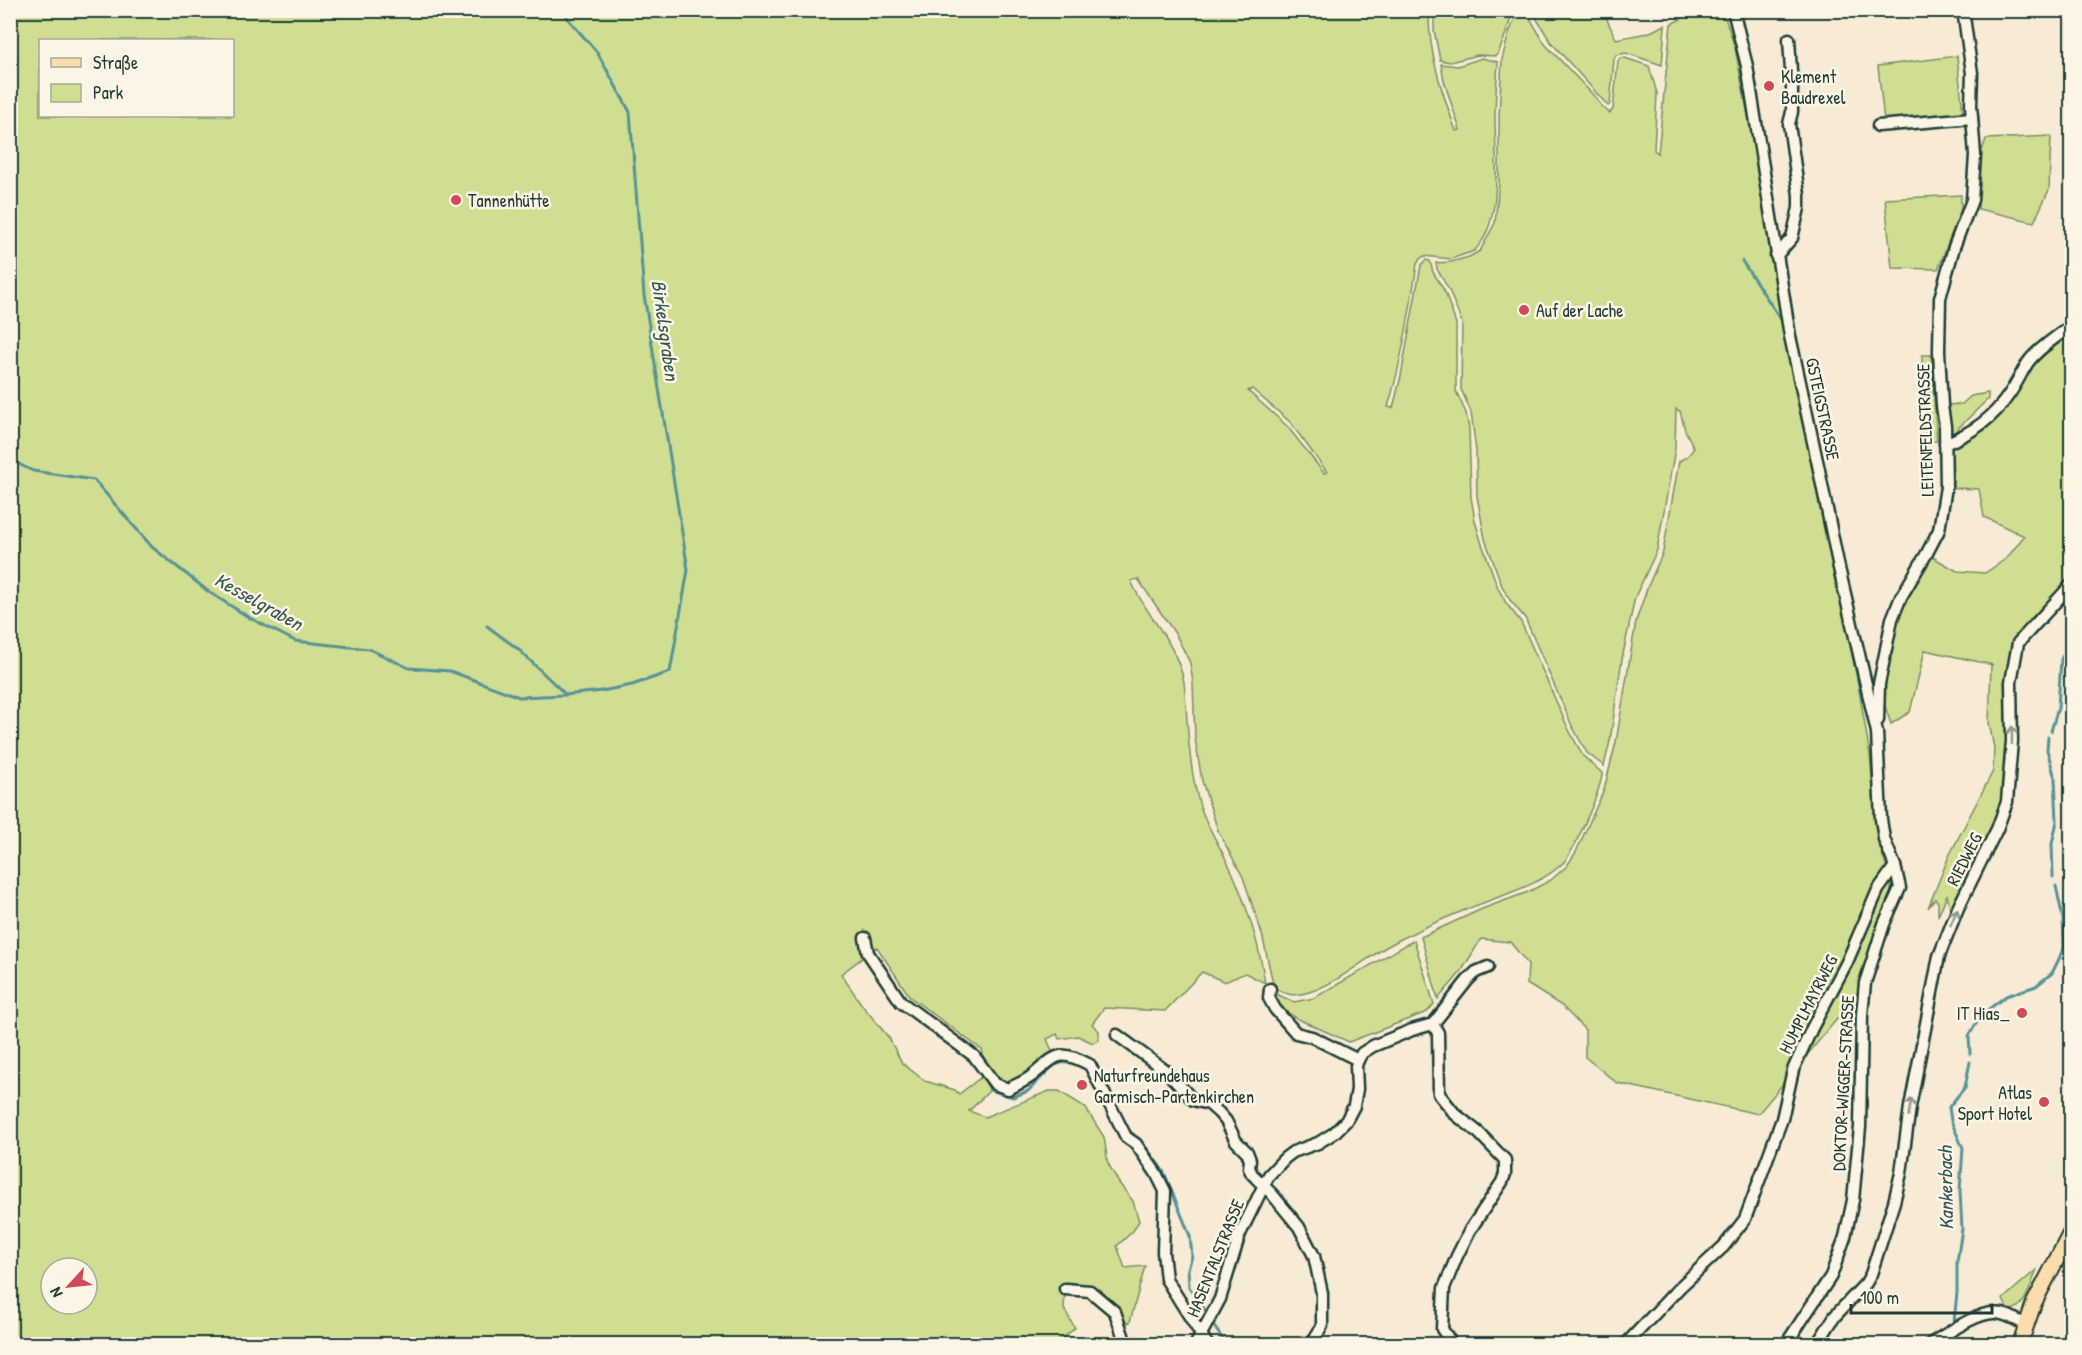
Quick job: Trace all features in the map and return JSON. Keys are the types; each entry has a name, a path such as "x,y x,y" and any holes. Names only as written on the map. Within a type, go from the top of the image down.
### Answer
{"main road":[{"path":"2020,1344 2034,1303 2070,1236"}],"street":[{"name":"GSTEIGSTRASSE","path":"1733,10 1747,66 1790,336 1839,568"},
{"name":"LEITENFELDSTRASSE","path":"1877,732 1879,684 1892,619 1901,597 1939,530 1946,487 1940,368 1940,298 1962,223 1972,200 1975,155 1972,73 1962,10"},
{"path":"1776,256 1792,238 1799,208 1789,124 1792,112 1789,39"},
{"path":"1878,126 1972,118"},
{"path":"1945,444 1990,419 2004,403 2029,361 2050,340 2072,325"},
{"name":"DOKTOR-WIGGER-STRASSE","path":"1786,1344 1831,1276 1845,1237 1853,1200 1860,1127 1862,1015 1865,982 1884,924 1899,888 1895,866 1884,839 1881,819 1877,732 1839,568"},
{"name":"RIEDWEG","path":"1817,1344 1835,1316 1871,1274 1894,1202 1939,956 1958,908 1997,829 2007,802 2012,741 2012,674 2018,643 2072,584"},
{"name":"HUMPLMAYRWEG","path":"1626,1344 1680,1287 1730,1240 1745,1219 1782,1119 1793,1070 1847,962 1878,890 1895,866"},
{"path":"866,938 868,953 901,1002 974,1056 995,1084 1008,1089 1032,1076 1051,1058 1060,1055 1080,1059 1090,1065 1126,1137 1136,1144 1165,1191 1164,1272 1166,1279 1187,1310 1201,1341"},
{"path":"1270,989 1269,998 1275,1009 1296,1033 1320,1041 1358,1060 1362,1053 1374,1046 1433,1024 1467,981 1476,972 1488,967"},
{"path":"1433,1024 1438,1033 1439,1094 1455,1114 1479,1133 1505,1160 1505,1174 1502,1182 1470,1230 1444,1288 1442,1329 1452,1344"},
{"path":"1117,1035 1166,1071 1193,1100 1209,1104 1219,1113 1226,1121 1236,1142 1247,1152 1250,1160 1249,1168 1294,1221 1314,1256 1322,1293 1322,1326 1315,1338"},
{"name":"HASENTALSTRASSE","path":"1201,1341 1220,1299 1240,1234 1269,1175 1293,1152 1318,1143 1334,1133 1346,1120 1354,1106 1358,1060"},
{"path":"1065,1289 1090,1292 1115,1312 1126,1344"},
{"path":"1930,1344 1963,1324 1989,1313 1997,1312 2026,1325"}],"green space":[{"path":"1434,10 1513,11 1496,56 1478,55 1450,62 1440,60 1434,30"},
{"path":"10,11 1429,11 1433,57 1456,131 1460,130 1444,81 1441,64 1458,66 1482,58 1498,62 1495,110 1496,188 1490,224 1484,239 1474,251 1451,259 1424,256 1417,264 1405,336 1388,407 1393,408 1401,376 1421,265 1426,260 1430,261 1433,272 1445,292 1456,324 1456,391 1466,413 1469,429 1471,497 1481,541 1498,588 1521,622 1568,728 1583,756 1602,773 1592,806 1567,858 1556,869 1537,881 1418,931 1388,946 1319,989 1295,995 1274,988 1262,934 1243,877 1218,831 1202,781 1195,738 1190,663 1176,635 1138,579 1131,581 1180,667 1184,682 1191,760 1200,806 1241,893 1257,944 1265,983 1245,973 1225,982 1202,972 1165,1011 1104,1008 1092,1024 1099,1031 1099,1040 1093,1043 1078,1036 1059,1039 1057,1034 1047,1039 1053,1053 1046,1062 1008,1089 995,1084 982,1050 910,997 877,947 841,974 889,1038 902,1063 925,1081 955,1090 959,1094 984,1075 990,1090 969,1111 985,1117 1049,1091 1059,1091 1085,1107 1104,1137 1108,1163 1119,1183 1133,1201 1139,1221 1133,1231 1117,1246 1125,1268 1145,1266 1130,1322 1121,1327 1090,1292 1065,1289 1064,1309 1075,1328 1055,1344 11,1344","holes":["1252,389 1290,422 1327,472 1324,473 1287,426 1248,391"]},
{"path":"1518,11 1526,11 1545,44 1610,113 1613,109 1620,58 1649,66 1657,93 1654,150 1658,153 1671,24 1681,19 1683,11 1723,11 1735,48 1775,271 1857,678 1870,755 1878,842 1891,880 1891,892 1865,964 1857,995 1758,1114 1617,1083 1585,1057 1585,1030 1562,1006 1527,984 1528,964 1510,942 1481,939 1461,972 1438,999 1421,937 1551,880 1567,866 1576,852 1604,790 1616,742 1636,621 1663,552 1679,461 1688,456 1694,448 1685,430 1680,411 1676,409 1675,449 1657,550 1635,597 1604,766 1587,753 1572,726 1525,618 1502,586 1485,539 1477,496 1476,451 1471,412 1461,389 1462,323 1436,263 1451,262 1480,251 1495,223 1499,183 1502,59"},
{"path":"1532,11 1603,11 1616,39 1648,33 1665,25 1662,65 1626,53 1616,55 1608,106 1550,41"},
{"path":"1957,56 1963,113 1884,121 1878,66"},
{"path":"2051,136 2049,190 2034,222 1978,209 1980,156 1986,139"},
{"path":"1961,195 1961,210 1938,269 1892,268 1885,199"},
{"path":"2071,331 2071,581 2015,640 2001,813 1952,918 1947,895 1938,916 1938,902 1935,899 1928,908 1949,856 1993,771 1994,748 1989,723 1991,665 1993,665 1925,650 1910,712 1891,724 1884,701 1884,681 1890,643 1911,589 1931,556 1957,571 1985,573 2007,558 2024,536 1984,517 1979,489 1954,488 1951,449 1977,435 1992,422 2013,396 2034,362 2056,341"},
{"path":"1922,355 1931,355 1937,441 1925,442"},
{"path":"1988,393 1988,399 1953,433 1948,435 1946,405 1962,404 1971,396"},
{"path":"1414,940 1434,1004 1427,1012 1349,1042 1298,1019 1275,1005 1274,993 1294,1002 1314,998"},
{"path":"2037,1269 2024,1301 2014,1309 2008,1310 2003,1299"}],"waterway":[{"name":"Kesselgraben","path":"10,460 33,471 94,480 152,547 209,592 250,618 295,641 369,649 409,668 450,671 519,697 602,691 632,685 670,672 688,570 644,295 630,112 597,52 568,19 564,10"},
{"path":"1742,261 1784,324"},
{"path":"487,626 518,649 565,694"},
{"path":"1850,640 1862,700"},
{"name":"Kankerbach","path":"2051,731 2058,708 2061,659 2072,641"},
{"name":"Kankerbach","path":"2048,737 2047,750 2055,778 2057,821 2052,844 2053,877"},
{"name":"Kankerbach","path":"1970,1054 1969,1036 1981,1015 2006,996 2036,986 2052,973 2064,946 2063,919 2056,886"},
{"path":"984,1077 990,1090 1013,1097 1028,1091 1054,1065 1069,1061"},
{"name":"Kankerbach","path":"1954,1322 1957,1262 1962,1229 1960,1191 1963,1148 1951,1121 1949,1107 1965,1087 1970,1062"},
{"path":"1099,1073 1106,1085"},
{"path":"1125,1126 1149,1151 1164,1172 1190,1236 1192,1256 1188,1269 1189,1287 1205,1310"},
{"path":"1213,1325 1226,1344"}],"place":[{"name":"Klement Baudrexel","path":"1769,86"},
{"name":"Tannenhütte","path":"456,200"},
{"name":"Auf der Lache","path":"1524,310"},
{"name":"IT Hias_","path":"2022,1013"},
{"name":"Naturfreundehaus Garmisch-Partenkirchen","path":"1082,1085"},
{"name":"Atlas Sport Hotel","path":"2044,1102"}],"water label":[{"name":"Birkelsgraben","path":"666,330"}]}
